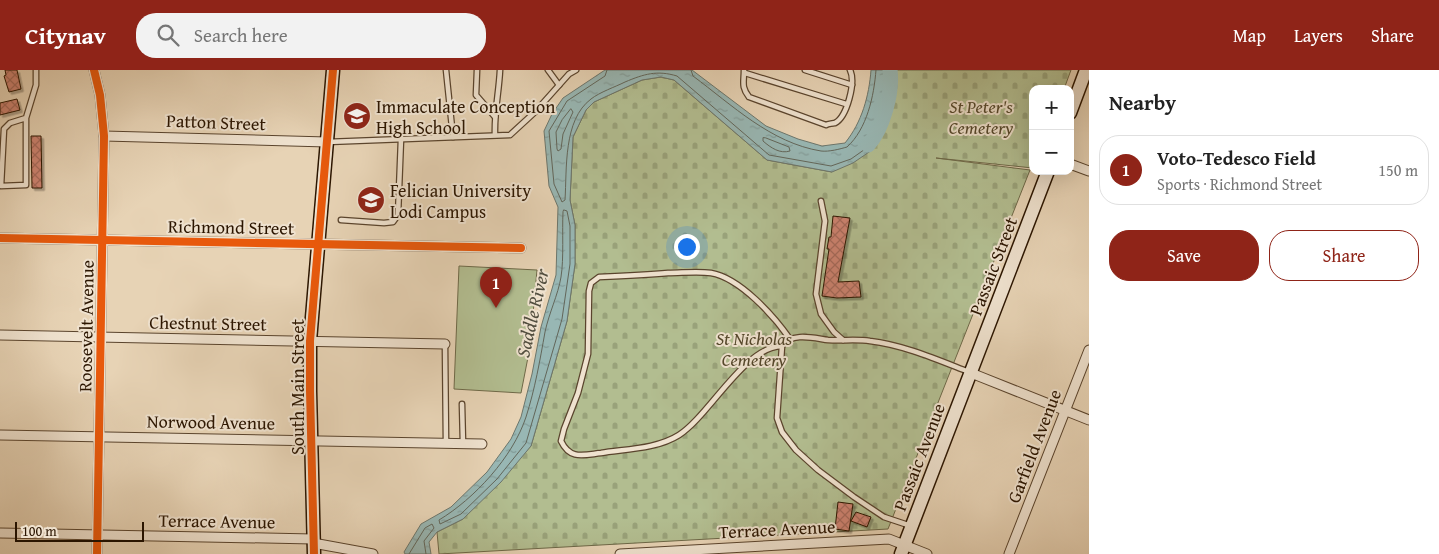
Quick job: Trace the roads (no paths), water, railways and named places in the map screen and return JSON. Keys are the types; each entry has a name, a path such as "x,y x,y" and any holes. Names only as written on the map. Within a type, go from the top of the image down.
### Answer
{"street":[{"name":"Roosevelt Avenue","path":"94,70 101,102 104,136 97,554"},
{"name":"South Main Street","path":"313,545 310,341 333,70"},
{"path":"1074,102 1086,70"},
{"name":"Patton Street","path":"104,136 328,142"},
{"path":"1074,165 1089,171"},
{"name":"Passaic Street","path":"971,372 1046,175"},
{"name":"Richmond Street","path":"0,238 521,248"},
{"name":"Chestnut Street","path":"0,335 445,344"},
{"name":"Garfield Avenue","path":"1009,554 1089,350"},
{"path":"971,372 1089,420"},
{"name":"Passaic Avenue","path":"903,549 971,372"},
{"name":"Norwood Avenue","path":"0,435 482,444"},
{"name":"Terrace Avenue","path":"0,533 98,534 313,545 373,554"},
{"name":"Terrace Avenue","path":"620,554 889,539 903,549 927,554"}],"lane":[{"path":"26,118 10,123 4,129 1,186 26,185 26,118 36,85 36,70"},
{"path":"446,70 453,137"},
{"path":"477,70 476,95 495,117"},
{"path":"495,135 500,70"},
{"path":"548,70 559,85"},
{"path":"328,142 510,135 535,112 569,74 576,70"},
{"path":"806,70 852,85"},
{"path":"846,104 744,72 742,84 749,98 826,124 834,123 840,119 850,96 852,74 850,70"},
{"path":"341,220 384,224 393,222 398,215 401,139"},
{"path":"821,201 825,221 816,294 821,314 834,332 843,340"},
{"path":"782,346 775,346 744,366 693,425 668,441 579,456 567,451 561,441 578,392 588,354 588,291 591,283 599,277 694,272 712,273 726,278 742,288 772,316 790,339"},
{"path":"912,526 884,517 854,498 796,450 782,432 777,418 782,346 785,341 798,337 870,341 927,356 971,372"},
{"path":"445,344 446,443"},
{"path":"462,404 463,444"}],"water":[{"name":"Saddle River","path":"605,70 692,70 766,126 822,146 845,143 856,126 864,108 871,70 891,70 889,99 872,150 853,163 832,172 767,160 674,80 661,77 642,80 594,102 586,110 573,137 570,200 575,225 575,264 567,321 531,446 501,482 463,519 437,532 429,542 431,554 405,554 404,552 421,524 451,507 487,472 511,439 521,417 541,327 556,275 558,207 549,186 544,131 552,114 563,98"}],"waterway":[{"name":"Saddle River","path":"868,145 878,130 886,110 890,89 890,70"}],"place":[{"name":"Immaculate Conception High School","path":"357,116"},
{"name":"Felician University Lodi Campus","path":"371,200"},
{"name":"Voto-Tedesco Field","path":"496,308"}],"park label":[{"name":"St Peter's Cemetery","path":"981,116"},
{"name":"St Nicholas Cemetery","path":"754,348"}]}
